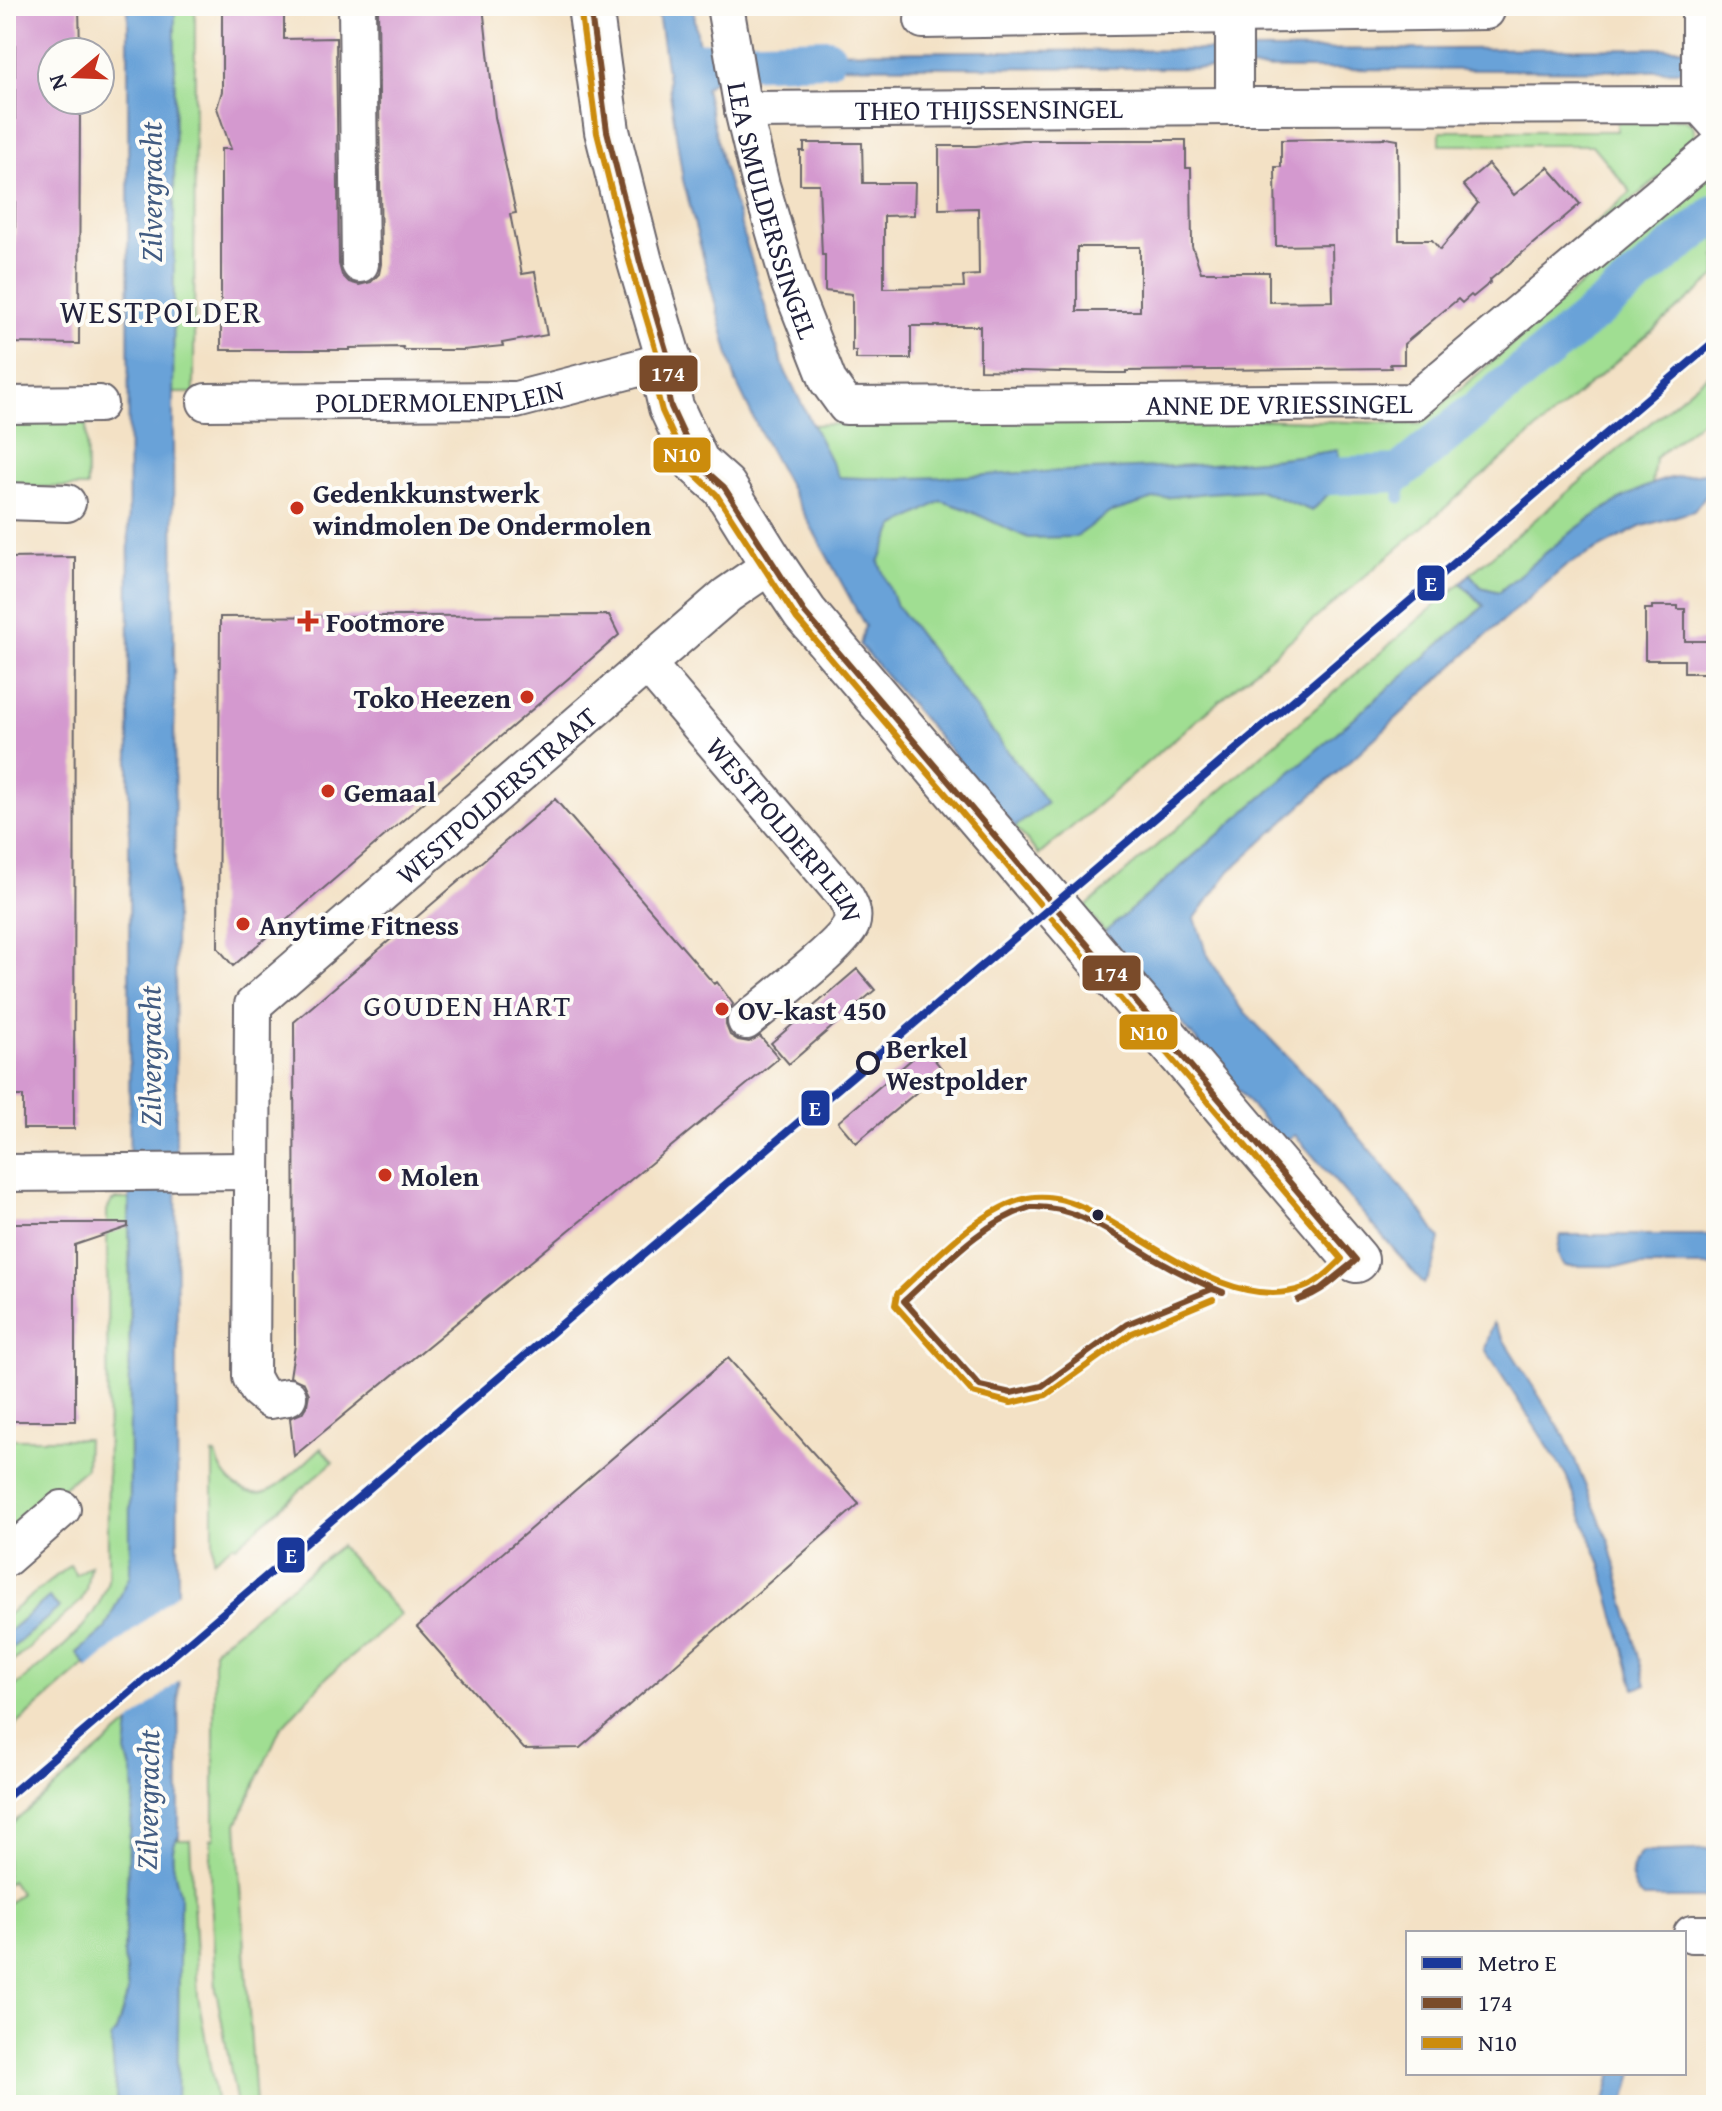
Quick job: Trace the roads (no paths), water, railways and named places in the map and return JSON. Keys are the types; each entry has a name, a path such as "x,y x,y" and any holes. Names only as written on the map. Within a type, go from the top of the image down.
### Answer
{"street":[{"path":"357,6 360,264"},
{"path":"590,6 607,131 669,360 667,390 671,407 697,463 724,487 805,613 1356,1260"},
{"name":"LEA SMULDERSSINGEL","path":"725,6 743,110 790,284 828,381 846,406"},
{"name":"THEO THIJSSENSINGEL","path":"743,110 1234,60 1486,11"},
{"name":"THEO THIJSSENSINGEL","path":"923,20 1234,60 1703,70"},
{"name":"ANNE DE VRIESSINGEL","path":"846,406 1413,402 1716,148"},
{"name":"POLDERMOLENPLEIN","path":"206,402 516,400 669,360"},
{"path":"6,405 99,404"},
{"path":"6,501 67,503"},
{"name":"WESTPOLDERSTRAAT","path":"288,1397 270,1400 258,1390 251,1377 253,1005 727,595 772,564"},
{"name":"WESTPOLDERPLEIN","path":"647,664 836,884 853,911 850,926 837,943 746,1021"},
{"path":"6,1173 250,1171"},
{"path":"6,1558 62,1509"}],"water":[{"name":"Zilvergracht","path":"128,6 175,6 173,427 179,1836 173,1856 180,1894 177,2105 117,2105 111,2038 116,2032 128,1992 124,1955 134,1796 133,1777 126,1752 129,1724 77,1653 105,1629 130,1575"},
{"path":"657,6 693,6 699,47 715,50 720,76 705,88 723,165 784,369 839,477 923,478 1167,467 1338,450 1340,482 1312,511 1259,490 1207,493 1154,499 1109,513 1076,537 1028,538 941,501 894,527 879,562 895,603 1047,803 1015,827 860,645 865,626 736,382 683,180"},
{"path":"1685,48 1684,71 780,66 774,52"},
{"path":"1716,471 1715,483 1694,511 1640,527 1567,565 1230,871 1195,918 1206,952 1238,1005 1325,1096 1425,1216 1440,1239 1434,1265 1424,1284 1295,1135 1282,1142 1105,932 1484,606 1461,583 1470,574 1481,587 1499,592 1557,543 1621,499 1667,479"},
{"path":"1561,1235 1716,1235 1716,1266 1565,1266 1558,1248"},
{"path":"1493,1323 1565,1437 1610,1544 1646,1685 1635,1689 1601,1565 1566,1475 1485,1349"},
{"path":"49,1597 59,1608 6,1653 6,1634"},
{"path":"1716,1849 1716,1898 1643,1898 1634,1888 1632,1869 1642,1852"},
{"path":"1612,2075 1632,2075 1624,2105 1604,2105"}],"waterway":[{"path":"701,61 827,57"},
{"path":"1289,478 1399,473 1716,213"},
{"path":"1399,473 1400,498"}],"metro line":[{"name":"E","path":"6,1798 1716,340"}],"place":[{"name":"Gedenkkunstwerk windmolen De Ondermolen","path":"297,508"},
{"name":"Footmore","path":"308,621"},
{"name":"Toko Heezen","path":"527,697"},
{"name":"Gemaal","path":"328,791"},
{"name":"Anytime Fitness","path":"243,924"},
{"name":"OV-kast 450","path":"722,1009"},
{"name":"Berkel Westpolder","path":"868,1063"},
{"name":"Molen","path":"385,1175"}],"district":[{"name":"WESTPOLDER","path":"161,311"},
{"name":"GOUDEN HART","path":"468,1005"}]}
